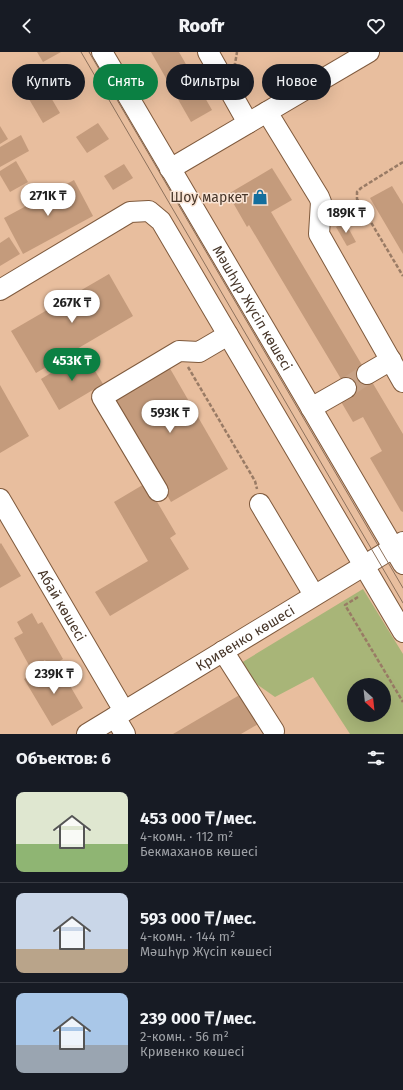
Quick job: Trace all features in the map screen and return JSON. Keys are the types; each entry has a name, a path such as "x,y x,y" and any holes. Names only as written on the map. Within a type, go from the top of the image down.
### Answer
{"street":[{"name":"Мәшһүр Жүсіп көшесі","path":"102,52 311,408 400,551"},
{"path":"208,52 248,123"},
{"path":"170,169 267,112 356,55"},
{"path":"267,112 319,197 321,202 319,234 403,382"},
{"path":"0,290 130,212 149,211 160,221 403,632"},
{"path":"158,491 102,397 179,351 199,352 228,335"},
{"path":"367,374 391,360"},
{"path":"311,408 346,388"},
{"name":"Абай көшесі","path":"0,499 119,714 125,734"},
{"path":"260,504 314,595"},
{"name":"Кривенко көшесі","path":"87,734 363,565 400,551"},
{"path":"223,651 274,731"}],"path":[{"path":"403,162 361,188 357,192 357,198 403,276"},
{"path":"179,351 255,481 260,504"},
{"path":"358,597 344,605 403,702"}],"green space":[{"path":"363,589 403,654 403,734 350,734 313,677 275,697 251,680 241,663"}],"building":[{"path":"37,52 61,52 43,62"},
{"path":"151,52 179,52 186,64 166,64 166,78"},
{"path":"30,100 52,100 60,113 43,123"},
{"path":"178,100 206,100 212,110 191,122"},
{"path":"98,123 109,139 87,153 76,137"},
{"path":"0,126 8,139 0,144"},
{"path":"21,135 29,151 0,167 0,147"},
{"path":"16,161 28,182 10,192 0,175 0,171"},
{"path":"124,164 133,178 113,190 104,176"},
{"path":"272,168 292,200 271,212 403,434 403,512 370,458 382,451 363,417 353,422 340,400 350,394 249,225 247,227 228,194"},
{"path":"74,180 93,216 23,254 4,218"},
{"path":"392,186 403,204 403,254 370,198"},
{"path":"345,222 356,242 347,246 336,227"},
{"path":"9,237 20,254 0,266 0,243"},
{"path":"109,274 133,316 36,373 11,331"},
{"path":"84,353 103,384 59,410 41,379"},
{"path":"168,365 228,469 171,502 113,401"},
{"path":"0,385 29,436 0,453"},
{"path":"146,483 176,534 170,538 189,569 110,616 95,592 148,561 114,502"},
{"path":"1,543 21,576 0,588 0,544"},
{"path":"32,613 38,624 42,622 63,659 49,667 45,660 31,669 14,638 23,633 17,622"},
{"path":"59,667 83,708 52,726 24,679 44,668 47,674"},
{"path":"243,693 260,723 241,734 173,734"}],"tunnel":[{"path":"346,388 367,374"}],"tram line":[{"path":"81,52 403,603"},
{"path":"89,52 403,588"}],"place":[{"name":"Шоу маркет","path":"260,197"}]}
